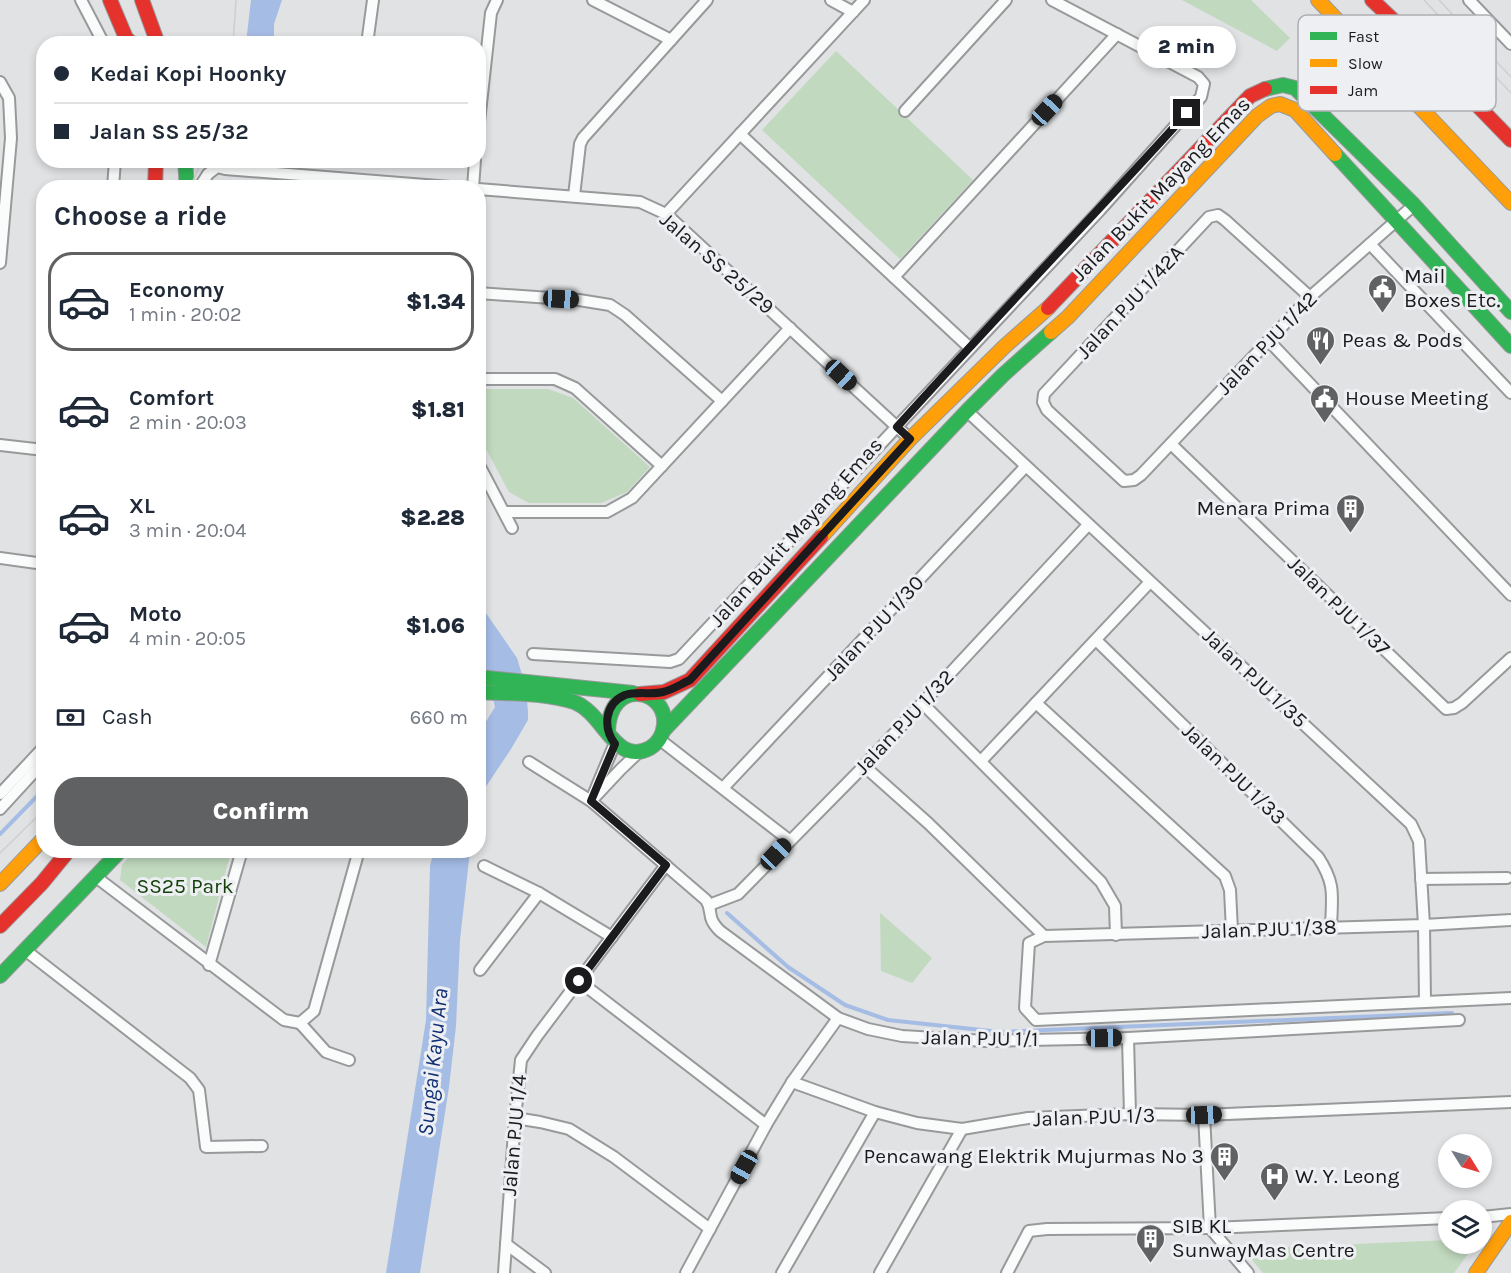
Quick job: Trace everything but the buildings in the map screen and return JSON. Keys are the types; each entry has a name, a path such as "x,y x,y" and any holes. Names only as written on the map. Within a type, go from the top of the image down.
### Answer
{"main road":[{"path":"110,0 125,36"},
{"path":"124,0 136,36"},
{"path":"142,0 155,36"},
{"path":"156,0 167,36"},
{"path":"1318,0 1332,15"},
{"path":"1372,0 1388,15"},
{"name":"Jalan Bukit Mayang Emas","path":"636,694 664,692 690,680 910,439 1005,346 1050,306 1250,96 1272,85 1284,84 1298,91"},
{"name":"Jalan Bukit Mayang Emas","path":"661,734 967,411 1003,375 1068,317 1267,108 1277,104 1286,105 1294,110 1511,346"},
{"name":"Jalan Bukit Mayang Emas","path":"1318,111 1414,205 1511,312"},
{"path":"1424,111 1511,203"},
{"path":"1483,111 1511,140"},
{"path":"486,678 554,691 588,710 622,749 640,751 647,749 661,734 665,720 662,711 650,697 636,694 570,685 554,691 486,692"},
{"path":"611,738 607,715 611,706 624,696 636,694"},
{"path":"0,884 36,846"},
{"path":"0,926 42,883 62,858"},
{"path":"0,976 114,858"},
{"path":"1476,1273 1511,1222"}],"street":[{"path":"81,0 100,36"},
{"path":"369,36 373,0"},
{"path":"486,42 490,13 497,0"},
{"path":"593,0 671,40"},
{"path":"574,196 580,144 583,138 707,0"},
{"path":"831,0 854,12"},
{"path":"666,214 864,0"},
{"path":"905,111 1006,0"},
{"path":"533,654 670,662 679,659 969,347 1100,210 1201,97 1204,84 1198,77 1052,0"},
{"path":"1469,0 1483,15"},
{"path":"1496,28 1511,44"},
{"path":"894,277 1117,34"},
{"path":"0,82 9,98 11,138 0,263"},
{"path":"741,134 969,347"},
{"path":"204,180 221,168 292,174 326,180"},
{"name":"Jalan SS 25/29","path":"486,190 640,202 666,214 910,439"},
{"name":"Jalan PJU 1/42","path":"1124,481 1134,480 1141,475 1310,297 1414,205"},
{"name":"Jalan PJU 1/42A","path":"1124,481 1047,410 1043,402 1044,394 1209,217 1218,215 1226,220 1310,297"},
{"path":"1370,244 1511,393"},
{"path":"486,294 579,300 610,305 625,315 722,401"},
{"path":"504,512 607,512 632,498 790,328"},
{"path":"1269,340 1511,595"},
{"path":"486,379 555,379 575,388 662,466"},
{"name":"Jalan PJU 1/35","path":"967,411 1025,468 1411,824 1419,841 1424,925 1425,1001"},
{"name":"Jalan PJU 1/37","path":"1171,444 1446,709 1454,708 1462,703 1511,658"},
{"path":"0,445 36,449"},
{"name":"Jalan PJU 1/30","path":"723,788 1025,468"},
{"path":"486,478 512,528"},
{"name":"Jalan PJU 1/32","path":"709,905 738,894 864,766 1088,525"},
{"path":"0,558 36,563"},
{"path":"981,761 1150,582"},
{"name":"Jalan PJU 1/33","path":"1096,640 1318,857 1328,872 1333,887 1331,927"},
{"path":"922,703 1101,882 1115,906 1116,935"},
{"path":"1036,703 1225,876 1230,890 1232,931"},
{"path":"661,734 723,788 789,840"},
{"path":"591,801 611,738"},
{"path":"591,801 640,751"},
{"path":"0,794 36,756"},
{"name":"Jalan PJU 1/1","path":"529,762 591,801 706,900 709,905 711,923 720,931 838,1018 868,1029 902,1036 986,1041 1128,1038 1459,1020"},
{"path":"864,766 928,823 1044,936"},
{"path":"0,809 36,770"},
{"path":"209,965 240,858"},
{"path":"300,1023 314,1011 357,858"},
{"name":"Jalan PJU 1/4","path":"504,1273 521,1060 666,865"},
{"path":"484,866 539,893 612,937"},
{"path":"96,877 284,1020 300,1023 326,1052 349,1060"},
{"path":"1421,879 1507,878"},
{"path":"480,970 539,893"},
{"name":"Jalan PJU 1/38","path":"1029,943 1044,936 1424,925 1511,920"},
{"name":"Jalan PJU 1/1","path":"1029,943 1024,1008 1036,1020 1511,998"},
{"path":"25,950 190,1078 199,1090 206,1147 262,1146"},
{"path":"579,981 766,1125"},
{"path":"686,1273 766,1125 792,1083 838,1018"},
{"path":"1128,1038 1130,1114"},
{"name":"Jalan PJU 1/3","path":"792,1083 876,1112 917,1123 962,1129 1028,1118 1130,1114 1204,1115 1511,1102"},
{"path":"782,1273 876,1112"},
{"path":"1204,1115 1210,1228 1248,1273"},
{"path":"515,1118 569,1129 614,1157 710,1229"},
{"path":"880,1273 962,1129"},
{"path":"1492,1216 1511,1214"},
{"path":"1007,1273 1029,1231 1210,1228 1438,1218"},
{"path":"506,1244 545,1273"}],"green space":[{"path":"1182,0 1251,0 1290,38 1277,51"},
{"path":"836,51 973,180 900,259 762,130"},
{"path":"486,389 548,389 573,398 650,467 627,492 601,503 529,503 509,492 486,449"},
{"name":"SS25 Park","path":"128,858 229,858 206,947 120,880 122,865"},
{"path":"880,913 932,958 912,983 881,971"},
{"path":"1438,1240 1438,1254 1468,1254 1454,1273 1263,1273 1243,1249"}],"water":[{"path":"251,0 282,0 274,24 274,36 247,36"},
{"path":"486,613 517,658 526,688 528,720 486,786 486,722 495,707 486,670"},
{"name":"Sungai Kayu Ara","path":"432,858 469,858 460,940 456,1026 449,1087 420,1273 386,1273 426,1020"}],"waterway":[{"path":"0,834 36,797"},
{"path":"727,913 788,967 845,1005 888,1020 1000,1032 1452,1013"}],"tram line":[{"path":"234,36 236,0"},
{"path":"1424,0 1438,15"},
{"path":"1439,0 1453,15"},
{"path":"1496,61 1511,77"},
{"path":"1496,77 1511,93"},
{"path":"193,180 199,168"},
{"path":"0,853 36,818"}],"traffic: fast":[{"path":"1265,89 1283,85 1298,91"},
{"path":"1318,111 1414,205 1511,312"},
{"path":"1335,154 1511,346"},
{"path":"186,168 186,180"},
{"path":"664,730 967,411 1051,332"},
{"path":"486,678 633,693"},
{"path":"486,692 539,695 574,702 594,716 618,745 638,752 650,748 660,738 664,725 663,713 657,703 648,697 638,694 627,696 618,702 611,714 608,732"},
{"path":"0,976 113,858"}],"traffic: slow":[{"path":"1318,0 1332,15"},
{"path":"1051,332 1068,317 1257,116 1271,106 1280,104 1295,110 1335,154"},
{"path":"1424,111 1511,203"},
{"path":"821,537 910,439 1005,346 1048,308"},
{"path":"0,884 36,846"},
{"path":"1476,1273 1511,1222"}],"traffic: jam":[{"path":"110,0 125,36"},
{"path":"142,0 155,36"},
{"path":"1372,0 1388,15"},
{"path":"1048,308 1250,96 1265,89"},
{"path":"1483,111 1511,140"},
{"path":"155,180 156,168"},
{"path":"640,694 664,692 690,680 821,537"},
{"path":"0,926 42,883 62,858"}],"place":[{"name":"Mail Boxes Etc.","path":"1383,314"},
{"name":"Peas & Pods","path":"1321,366"},
{"name":"House Meeting","path":"1324,424"},
{"name":"Menara Prima","path":"1351,534"},
{"name":"Pencawang Elektrik Mujurmas No 3","path":"1225,1182"},
{"name":"W. Y. Leong","path":"1274,1202"},
{"name":"SIB KL SunwayMas Centre","path":"1151,1264"}],"route":[{"path":"579,981 666,865 591,801 615,744 606,723 611,706 617,700 633,693 664,692 690,680 910,439 897,427 969,347 1100,210 1187,113"}]}
